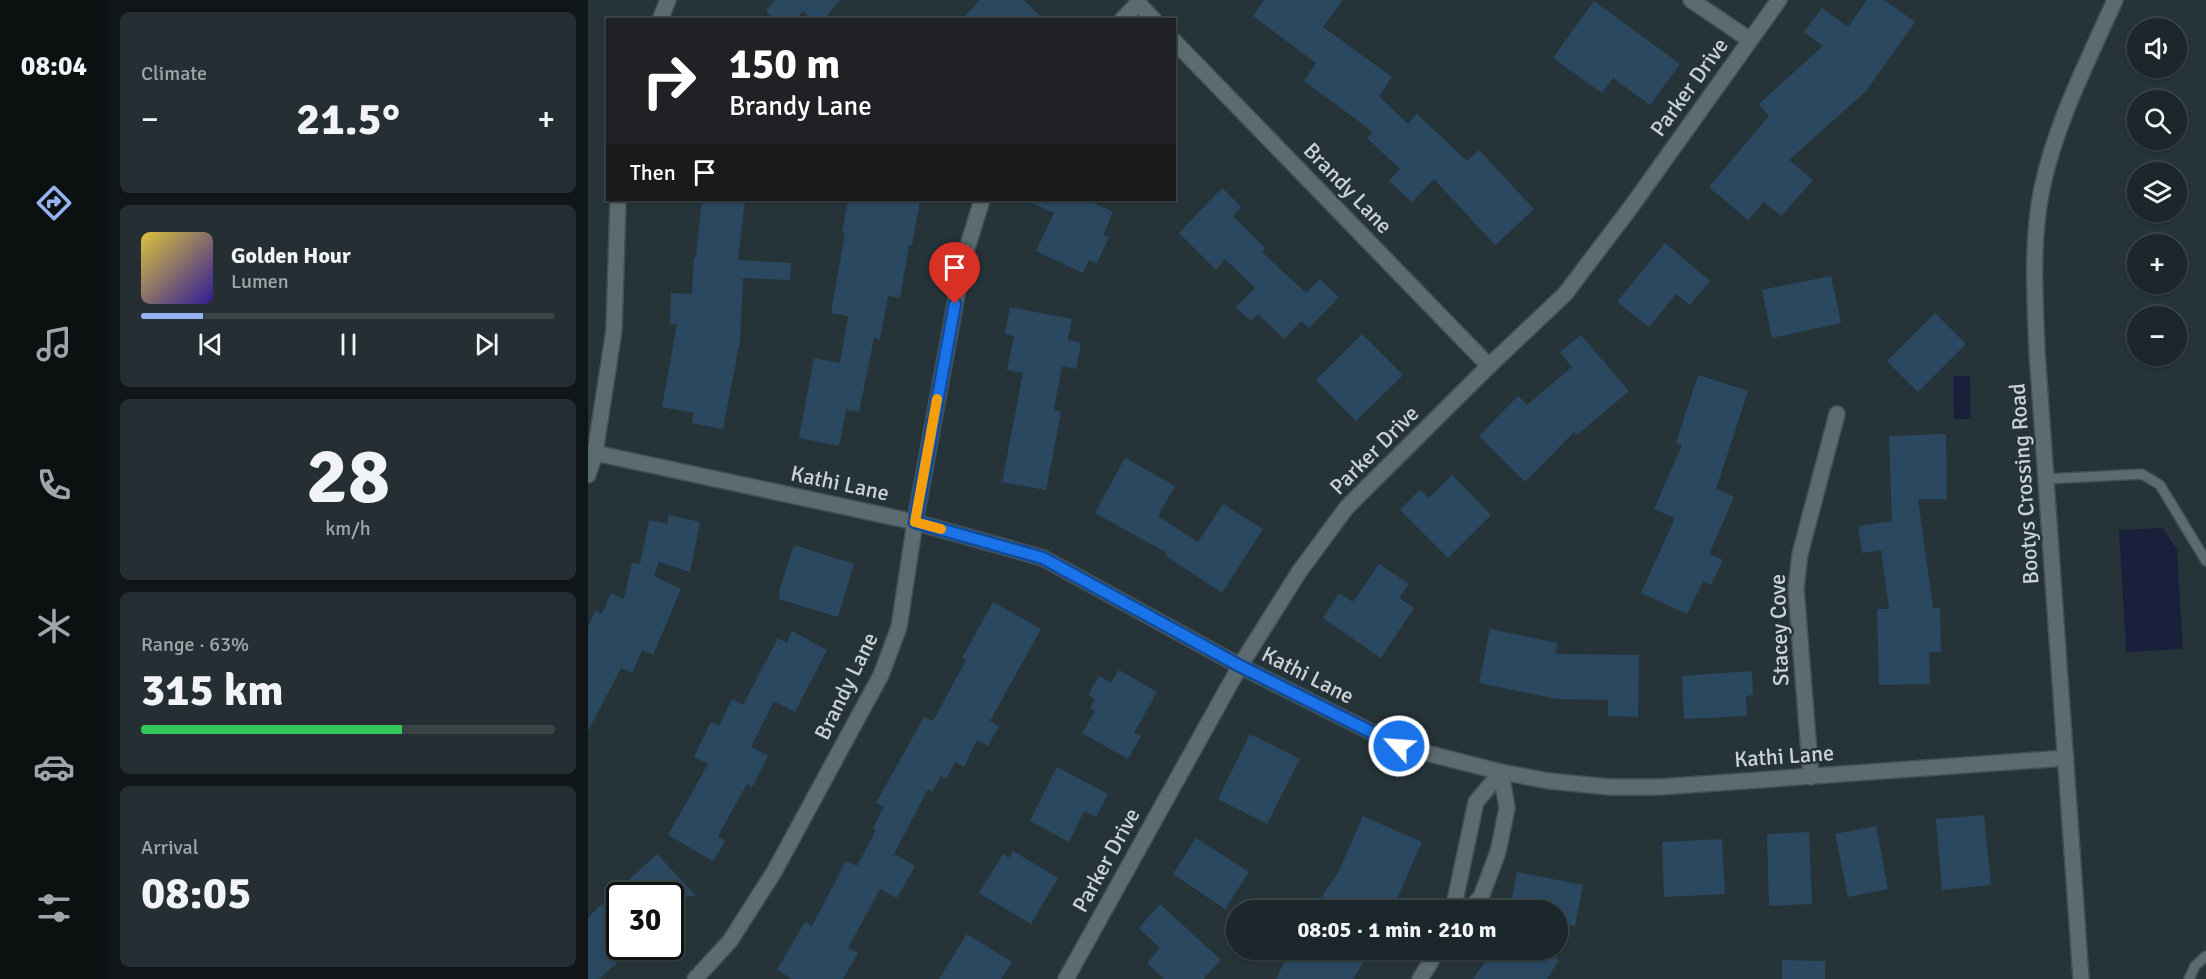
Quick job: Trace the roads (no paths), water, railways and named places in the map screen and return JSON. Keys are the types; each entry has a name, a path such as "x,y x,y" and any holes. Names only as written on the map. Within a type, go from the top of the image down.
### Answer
{"street":[{"path":"661,18 668,0"},
{"path":"1691,0 1750,40"},
{"name":"Parker Drive","path":"1066,979 1240,666 1299,572 1347,507 1565,294 1631,207 1779,0"},
{"name":"Bootys Crossing Road","path":"2081,979 2046,479 2034,279 2035,233 2048,160 2061,123 2115,0"},
{"path":"1124,18 1138,3 1152,18"},
{"name":"Brandy Lane","path":"1176,43 1489,366"},
{"path":"588,475 595,453 614,330 618,201"},
{"name":"Brandy Lane","path":"695,979 730,941 774,872 881,675 899,627 915,522 963,261 982,201"},
{"name":"Stacey Cove","path":"1811,777 1796,589 1800,554 1837,414"},
{"name":"Kathi Lane","path":"595,453 915,522 1043,558 1240,666 1399,746 1501,772 1549,781 1609,787 1660,787 2066,758"},
{"path":"1455,900 1476,802 1501,772"},
{"path":"1478,900 1498,852 1507,808 1501,772"},
{"path":"1420,979 1432,960"}],"lane":[{"path":"2046,479 2142,474 2160,485 2206,561"},
{"path":"2189,979 2195,966 2206,956"}],"water":[{"path":"1953,376 1970,376 1971,419 1954,419"},
{"path":"2163,528 2177,549 2183,649 2126,652 2119,530"}]}
